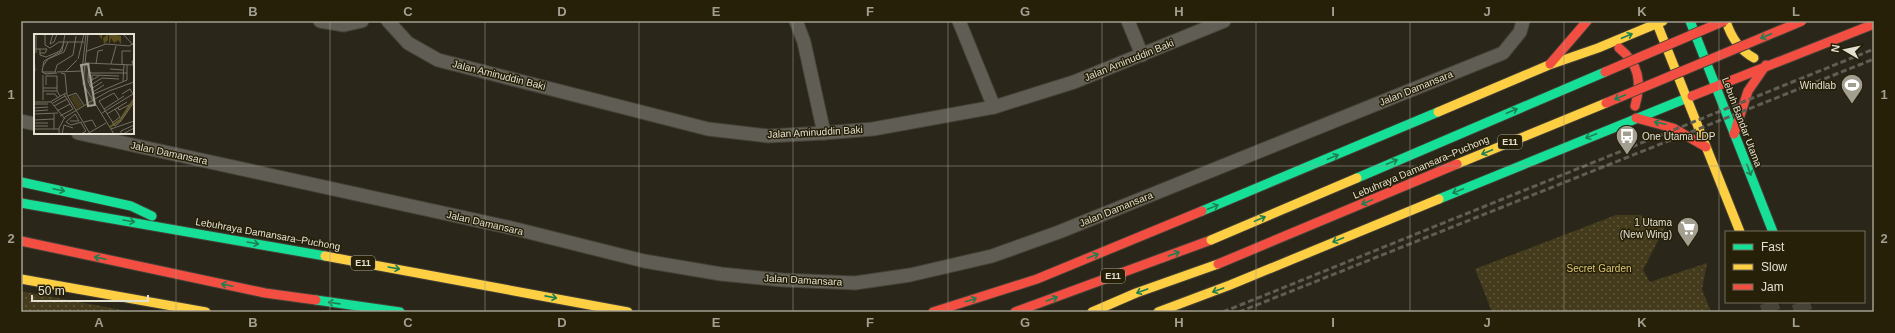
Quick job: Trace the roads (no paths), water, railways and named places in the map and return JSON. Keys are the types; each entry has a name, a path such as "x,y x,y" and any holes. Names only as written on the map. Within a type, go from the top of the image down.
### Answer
{"main road":[{"path":"1549,65 1587,21"},
{"name":"Lebuh Bandar Utama","path":"1690,21 1773,231"},
{"path":"1725,21 1734,40 1746,54 1765,61"},
{"name":"Lebuhraya Damansara–Puchong","path":"1015,312 1211,240 1725,21"},
{"name":"Lebuhraya Damansara–Puchong","path":"1092,312 1136,293 1218,264 1802,21"},
{"path":"934,312 1037,279 1292,174 1549,65 1598,48 1658,22 1686,98 1740,231"},
{"path":"1780,51 1862,22 1874,23"},
{"path":"1158,312 1230,285 1716,86 1765,61 1874,23"},
{"path":"1598,48 1618,47 1626,53 1638,69 1640,82 1632,120"},
{"path":"1734,134 1748,91 1765,61"},
{"path":"1632,120 1667,124 1692,137 1706,147"},
{"path":"21,182 131,206 176,229"},
{"name":"Lebuhraya Damansara–Puchong","path":"21,203 176,229 628,312"},
{"path":"24,242 265,293 400,312"},
{"path":"21,279 206,312"}],"street":[{"path":"320,21 344,25 362,21"},
{"name":"Jalan Aminuddin Baki","path":"388,21 408,43 438,60 708,130 768,136 824,133 873,128 994,107 1074,82 1224,21"},
{"path":"796,21 804,42 824,133"},
{"path":"960,21 994,107"},
{"path":"1128,21 1142,54"},
{"name":"Jalan Damansara","path":"83,134 516,229 644,262 729,275 783,280 855,283 910,275 992,256 1052,234 1503,53 1520,32 1523,21"},
{"path":"21,121 34,124"}],"tunnel":[{"path":"1768,303 1772,312"},
{"path":"1800,303 1804,312"}],"railway":[{"path":"1223,312 1874,49"},
{"path":"1239,312 1874,59"}],"place":[{"name":"Windlab","path":"1852,104"},
{"name":"One Utama LDP","path":"1627,156"},
{"name":"1 Utama (New Wing)","path":"1688,248"}],"park label":[{"name":"Secret Garden","path":"1599,268"}]}
